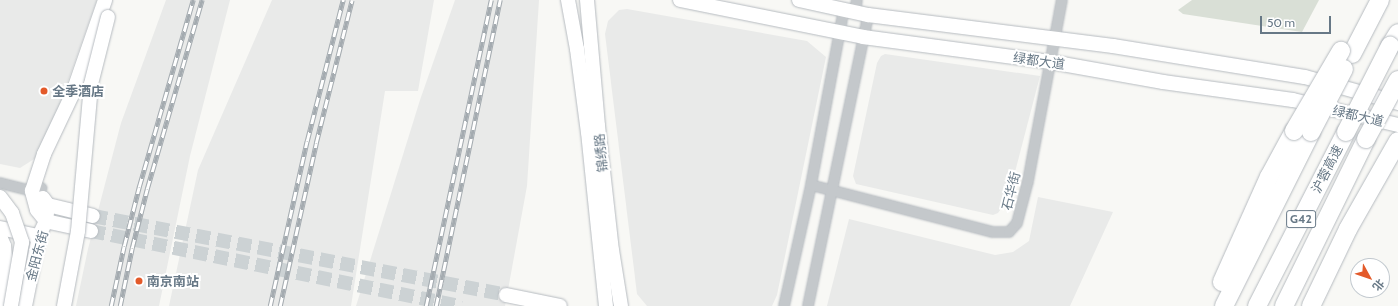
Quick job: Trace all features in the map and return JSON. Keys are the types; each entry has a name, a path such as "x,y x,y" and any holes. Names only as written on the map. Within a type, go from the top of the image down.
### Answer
{"highway":[{"path":"1347,52 1370,0"},
{"path":"1211,306 1269,178 1302,131 1347,52 1380,0"},
{"name":"沪蓉高速","path":"1257,306 1394,39"},
{"name":"沪蓉高速","path":"1284,306 1366,139 1398,80"},
{"path":"1224,306 1302,131"},
{"path":"1307,306 1398,136"},
{"path":"1311,306 1348,229"}],"main road":[{"path":"91,230 46,222 37,210 37,189 44,154 72,95 105,0"},
{"path":"64,306 78,231 91,84 108,17 114,0"},
{"path":"568,0 588,132 606,306"},
{"name":"锦绣路","path":"587,0 598,126 612,250 621,306"},
{"name":"绿都大道","path":"680,0 863,37 1051,62 1163,82 1293,100 1398,136"},
{"name":"绿都大道","path":"799,0 852,7 868,15 1054,40 1113,46 1305,77 1398,103"},
{"path":"37,189 48,205 93,216"},
{"path":"0,197 12,213 22,242 11,306"},
{"name":"金阳东街","path":"25,306 39,236 46,222 48,205"},
{"path":"0,228 39,236"},
{"path":"0,236 4,246 6,265 3,306"},
{"path":"506,295 560,306"}],"street":[{"name":"石华街","path":"811,185 833,189 994,232 1009,232 1017,223 1028,181 1062,0"},
{"path":"784,306 811,185 840,33 852,7"},
{"path":"808,306 868,15"},
{"path":"0,184 37,189"}],"shaded area":[{"path":"0,0 97,0 42,154 20,168 0,164"},
{"path":"166,0 230,0 190,156 159,306 76,306 88,249 121,123"},
{"path":"272,0 434,0 418,91 385,91 351,306 169,306 198,170"},
{"path":"455,0 539,0 527,186 505,306 356,306 420,100"},
{"path":"1192,0 1319,0 1302,32 1183,14 1178,10"},
{"path":"627,9 807,41 826,57 777,295 772,306 647,306 637,294 605,34 608,21 619,10"},
{"path":"885,54 1040,76 1008,199 998,213 993,215 856,184 853,176 877,63 881,56"},
{"path":"1038,197 1113,212 1070,306 827,306 849,219 995,255 1013,252 1029,241"}],"tunnel":[{"path":"93,216 506,295"},
{"path":"91,231 461,306"}],"railway":[{"path":"111,306 139,187 193,0"},
{"path":"120,306 132,248 147,189 202,0"},
{"path":"270,306 307,141 343,0"},
{"path":"280,306 316,143 352,0"},
{"path":"426,306 491,0"},
{"path":"436,306 500,0"}],"place":[{"name":"全季酒店","path":"44,91"},
{"name":"南京南站","path":"139,281"}]}
